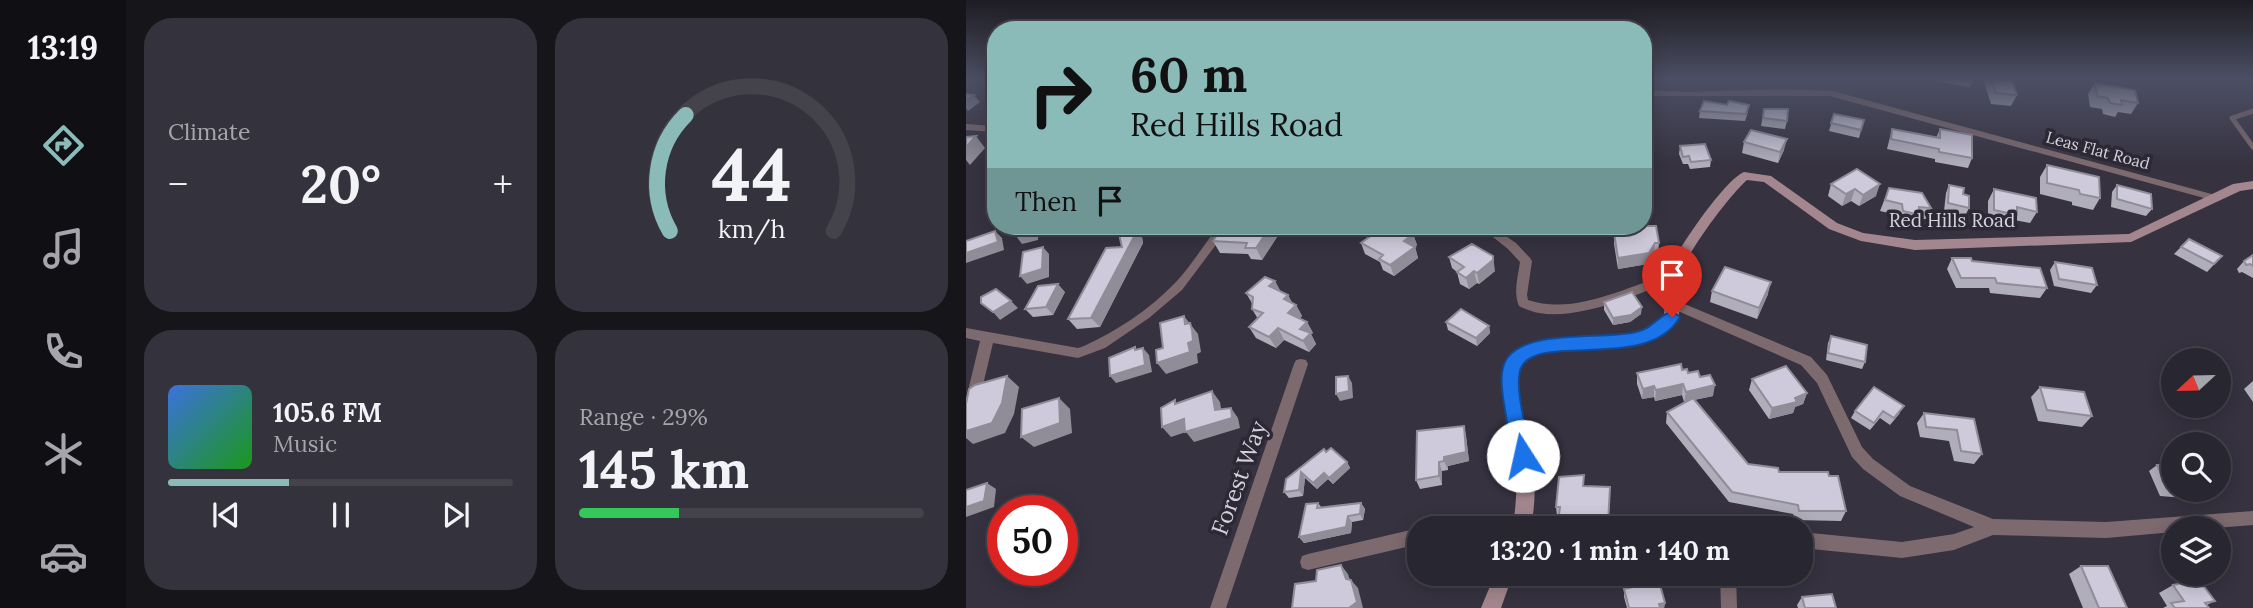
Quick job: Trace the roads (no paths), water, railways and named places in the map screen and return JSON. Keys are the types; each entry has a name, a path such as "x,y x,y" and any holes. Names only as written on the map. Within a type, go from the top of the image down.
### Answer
{"main road":[{"name":"Red Hills Road","path":"1672,277 1721,197 1744,176 1767,179 1809,211 1851,233 1889,243 1915,245 2132,238 2237,187 2253,185"},
{"path":"1525,516 1523,456 1509,382 1513,363 1523,354 1553,345 1607,344 1658,332 1672,317 1675,305 1672,277"},
{"path":"1491,608 1499,586"}],"street":[{"name":"Leas Flat Road","path":"1886,108 2215,198"},
{"path":"966,127 987,128"},
{"path":"966,333 1078,353 1088,352 1105,343 1177,289 1217,235"},
{"path":"1497,235 1526,261 1521,295 1523,303 1533,309 1574,308 1672,277"},
{"path":"1675,305 1806,361 1822,379 1857,452 1868,464 1905,491 1993,527 2106,530 2253,518"},
{"path":"966,427 988,336"},
{"name":"Forest Way","path":"1218,608 1271,460 1301,364"},
{"path":"1813,541 1902,550 1954,542 1993,527"},
{"path":"1308,562 1407,539"},
{"path":"1728,586 1729,608"}],"lane":[{"path":"2253,111 2232,118 2253,147"}]}
